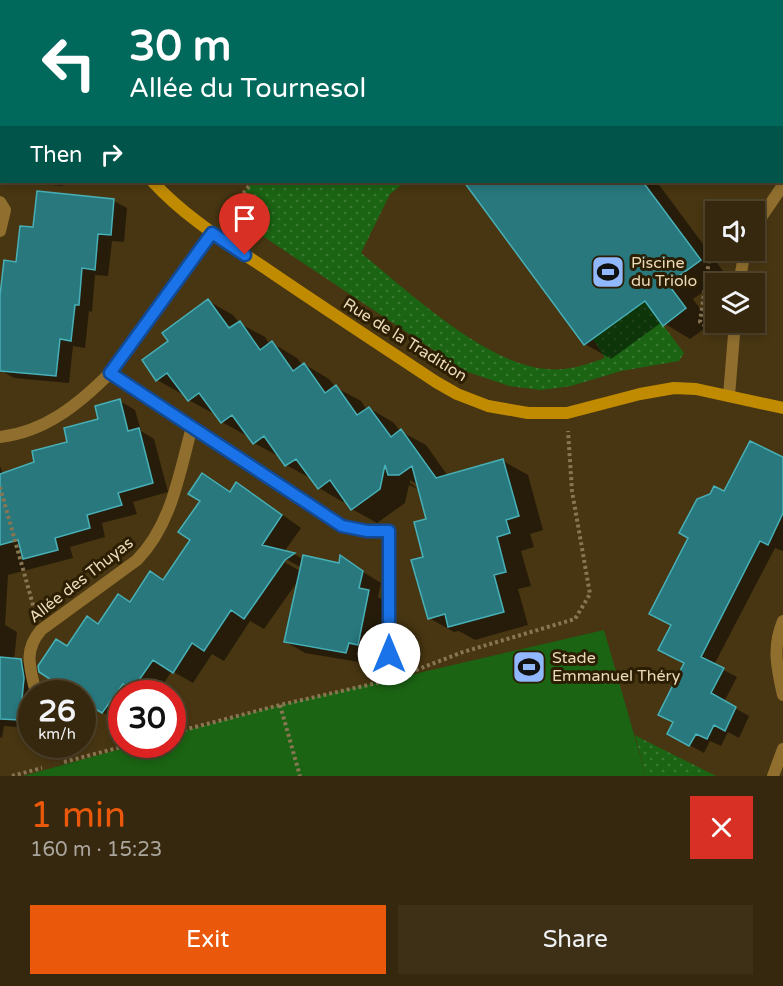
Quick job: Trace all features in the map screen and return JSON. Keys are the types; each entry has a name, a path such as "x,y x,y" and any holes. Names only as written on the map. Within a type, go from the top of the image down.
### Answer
{"street":[{"name":"Rue de la Tradition","path":"154,183 168,198 212,233 457,394 488,406 538,414 567,412 674,388 696,389 783,408"},
{"path":"765,212 783,185"},
{"path":"0,202 5,210 0,231"},
{"path":"0,437 19,435 50,422 76,404 110,373 212,233"},
{"path":"729,396 734,333"},
{"path":"110,373 342,526 367,531 389,531 389,654"},
{"name":"Allée des Thuyas","path":"34,680 29,655 31,645 41,630 138,560 158,534 170,507 192,428"},
{"path":"783,621 776,647 776,662 783,695"},
{"path":"773,776 783,748"}],"path":[{"path":"216,214 223,219 251,183"},
{"path":"709,261 700,322 733,347"},
{"path":"186,729 390,680 463,652 575,619 590,594 572,491 567,412"},
{"path":"0,487 29,599 41,630"},
{"path":"280,705 300,776"},
{"path":"56,764 108,750"},
{"path":"12,776 45,767"}],"green space":[{"path":"251,183 404,183 390,194 361,253 424,305 474,341 499,355 523,364 547,369 584,365 605,358 593,339 645,301 684,353 679,361 621,371 571,386 541,390 509,386 465,371 228,213"},
{"name":"Stade Emmanuel Théry","path":"604,630 646,776 23,776 88,758 96,758 96,756 108,752 108,758 186,758 186,730 280,705"},
{"path":"635,735 644,740 716,776 646,776"}],"building":[{"name":"Piscine du Triolo","path":"465,183 644,183 701,260 668,284 686,308 663,326 645,301 584,345"},
{"path":"37,191 114,199 111,235 98,234 95,270 82,268 79,305 75,305 71,341 60,339 56,376 0,371 0,295 4,260 16,262 20,226 33,227"},
{"path":"208,299 229,328 240,321 260,350 272,341 293,371 304,363 325,393 336,385 357,415 369,407 391,437 401,429 436,478 503,459 519,516 506,520 510,533 497,537 506,572 494,575 504,612 448,627 445,614 428,619 411,560 423,557 414,522 426,519 412,466 399,475 388,475 385,465 380,489 351,510 330,480 318,489 296,459 285,466 264,436 253,444 232,415 221,423 199,393 188,401 167,373 156,381 142,360 168,341 162,333"},
{"path":"120,399 128,431 139,428 153,483 118,493 122,505 87,515 90,528 55,538 58,550 23,559 18,540 0,545 0,474 34,462 32,451 67,442 64,428 98,419 95,406"},
{"path":"750,441 783,457 783,513 768,545 760,541 701,657 724,668 711,693 736,707 725,731 714,725 707,739 696,734 689,746 667,734 673,722 658,715 684,663 658,650 671,625 649,614 688,538 679,533 697,499 710,494 714,486 724,491"},
{"path":"202,473 230,492 236,482 282,515 262,545 295,553 285,560 244,619 231,610 204,651 192,643 173,673 153,660 139,680 108,680 108,705 102,713 96,709 96,680 51,680 39,672 38,666 56,639 67,646 87,616 98,624 118,594 130,602 150,571 163,580 190,540 178,532 200,501 188,494"},
{"path":"303,555 339,563 340,555 363,571 359,588 369,590 358,645 349,643 346,653 284,642"},
{"path":"0,657 21,659 24,678 24,680 18,680 18,720 0,719"}],"place":[{"name":"Piscine du Triolo","path":"608,272"},
{"name":"Stade Emmanuel Théry","path":"529,667"}],"route":[{"path":"245,255 212,233 110,373 342,526 367,531 389,531 389,654"}]}
